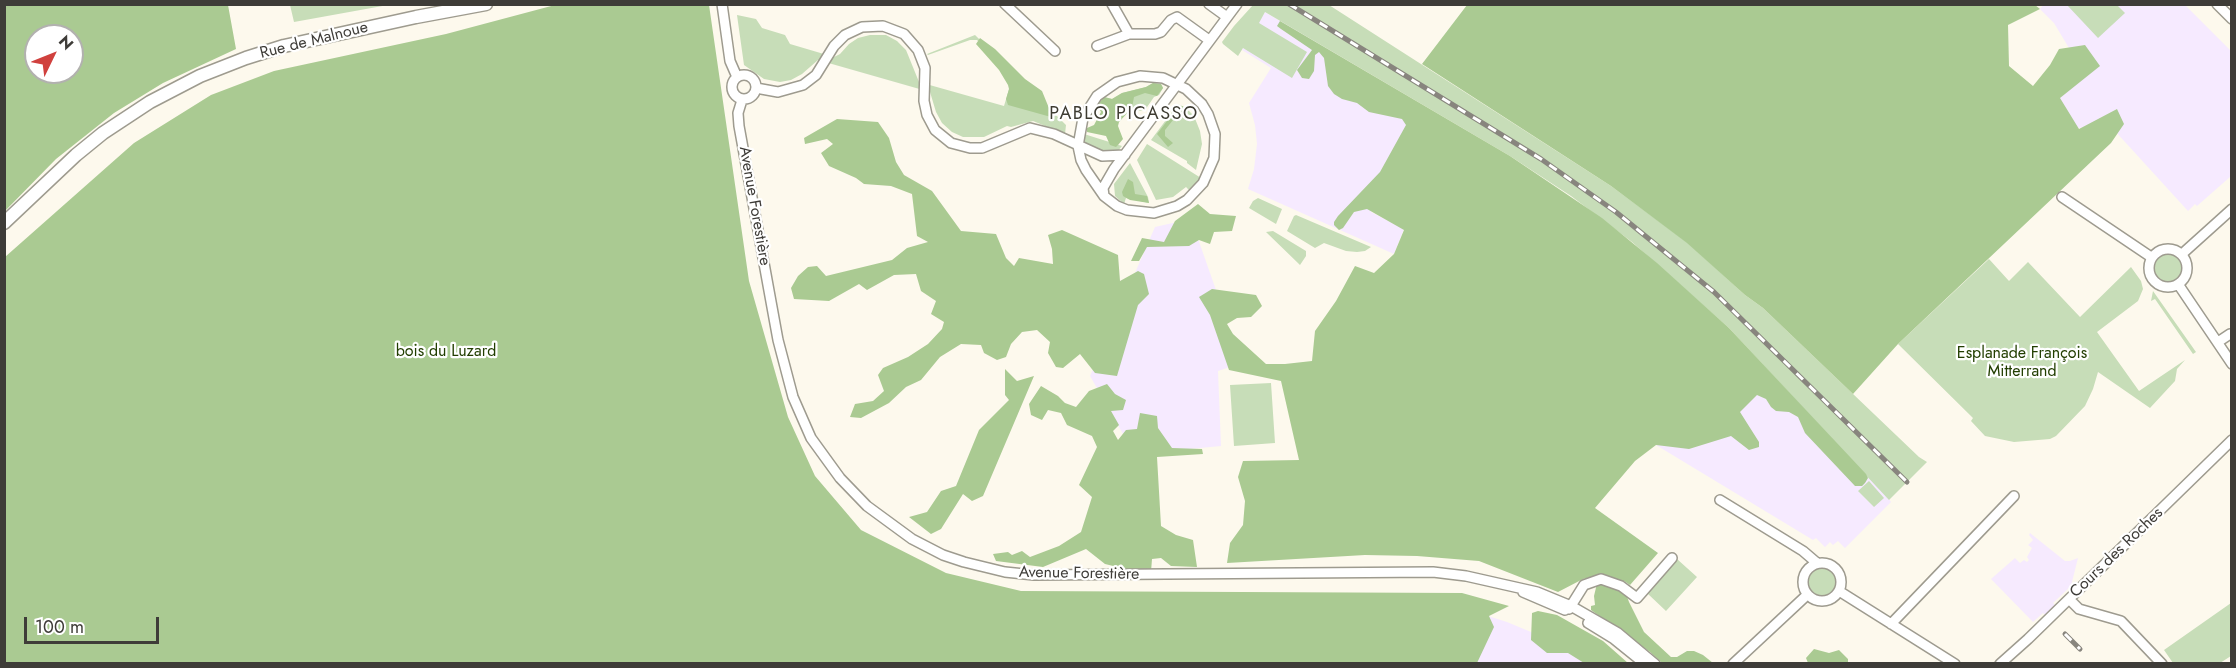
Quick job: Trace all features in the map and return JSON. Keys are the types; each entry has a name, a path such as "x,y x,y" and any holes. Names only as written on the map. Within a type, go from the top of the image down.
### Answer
{"main road":[{"name":"Rue de Malnoue","path":"4,223 76,155 104,133 150,102 223,66 285,46 486,4"}],"street":[{"path":"723,4 730,61 736,77"},
{"path":"1005,4 1055,51"},
{"path":"1112,4 1129,34"},
{"path":"1209,4 1227,17"},
{"path":"1104,196 1103,188 1114,170 1237,4"},
{"path":"2220,4 2232,13"},
{"path":"2220,4 2232,19"},
{"path":"1097,46 1129,34 1161,32 1171,20 1177,17 1209,40"},
{"path":"756,88 778,92 803,85 816,75 834,46 845,35 862,27 883,26 904,34 918,50 925,68 924,101 927,115 935,130 946,139 963,147 982,148 1030,128 1054,134 1078,147 1102,156 1125,155"},
{"path":"744,75 752,78 756,88 750,98 742,100 732,92 732,84 736,77 744,75"},
{"path":"1140,76 1163,78 1177,84 1199,100 1212,124 1215,140 1214,158 1206,179 1187,200 1167,210 1154,213 1127,210 1117,206 1104,196 1081,160 1078,147 1083,118 1089,106 1107,88 1117,82 1140,76"},
{"name":"Avenue Forestière","path":"742,100 738,113 739,126 778,340 793,398 811,438 840,478 867,506 912,539 943,555 1005,572 1034,575 1434,572 1493,581 1569,609"},
{"path":"1086,170 1099,177 1104,177 1114,170"},
{"path":"2062,197 2151,257"},
{"path":"2182,254 2232,209"},
{"path":"2166,248 2182,254 2187,270 2178,284 2166,287 2154,282 2148,270 2151,257 2166,248"},
{"path":"2178,284 2232,364"},
{"path":"2218,342 2230,334"},
{"name":"Cours des Roches","path":"2000,663 2232,440"},
{"path":"1891,624 2014,496"},
{"path":"1720,500 1803,551 1817,563 1830,564 1839,573 1841,579 1839,591 1835,596 1824,601 1818,601 1807,595 1804,589 1803,576 1806,570 1817,563"},
{"path":"1569,609 1584,585 1601,579 1621,586 1637,598 1672,558"},
{"path":"1839,591 1956,663"},
{"path":"1733,663 1807,595"},
{"path":"2069,599 2079,609 2121,621 2162,663"},
{"path":"1569,609 1645,663"},
{"path":"1569,609 1618,633 1655,663"}],"shaded area":[{"path":"2044,4 2185,5 2231,51 2231,179 2230,177 2188,211 2115,131 2090,127 2077,128 2053,119 2072,53 2054,23 2040,9"},
{"path":"1265,12 1437,114 1371,212 1404,229 1394,254 1248,189 1254,169 1257,144 1249,103 1271,68 1242,50"},
{"path":"1190,216 1216,290 1230,367 1218,371 1221,446 1179,450 1131,448 1090,376 1155,227 1177,222"},
{"path":"1705,363 1796,398 1891,502 1845,548 1838,541 1833,545 1830,542 1825,547 1816,538 1813,540 1656,445"},
{"path":"2030,533 2065,561 2078,558 2071,586 2053,603 2055,605 2045,615 2043,613 2033,622 1991,579 2015,558 2020,563 2029,560 2027,557 2032,548 2028,545 2033,540"},
{"path":"1488,616 1543,637 1593,664 1449,664"}],"green space":[{"path":"5,4 228,5 236,49 163,83 114,113 56,159 5,211"},
{"path":"290,4 388,5 294,22"},
{"name":"bois du Luzard","path":"555,5 709,5 749,281 788,417 815,476 861,530 946,573 1021,591 1462,593 1509,606 1489,616 1494,627 1477,663 5,663 5,257 134,143 211,95 274,71 446,34"},
{"path":"1253,5 1329,5 1611,186 1688,243 1745,295 1763,308 1919,457 1927,462 1889,500 1729,328 1632,242 1571,196 1510,156 1265,12 1259,23 1307,52 1292,78 1243,48 1238,56 1222,42"},
{"path":"1467,5 2035,5 2040,9 2008,25 2009,66 2033,86 2050,65 2059,49 2085,45 2100,66 2060,98 2079,129 2117,109 2124,124 2111,143 1898,344 1853,394 1763,308 1745,295 1687,243 1611,186 1422,64"},
{"path":"2067,5 2117,5 2125,13 2098,38"},
{"path":"737,15 756,19 762,28 785,35 790,44 834,57 858,38 886,35 906,50 919,82 1004,106 1013,76 977,40 970,40 927,54 975,35 1066,125 1065,134 1033,121 1007,126 984,137 963,137 952,132 942,123 930,92 818,60 791,80 780,82 764,79 744,65"},
{"path":"1280,21 1510,156 1602,218 1657,263 1729,328 1866,474 1868,478 1865,483 1862,486 1855,486 1805,433 1798,417 1789,412 1776,411 1766,399 1757,395 1740,412 1759,442 1759,447 1749,450 1731,436 1689,449 1656,445 1635,461 1595,508 1658,553 1630,585 1624,581 1622,583 1644,632 1671,657 1694,651 1713,663 1662,663 1591,610 1591,606 1595,605 1594,596 1599,575 1583,579 1558,592 1479,561 1365,555 1227,563 1230,543 1243,525 1245,501 1238,477 1243,461 1299,460 1281,381 1229,370 1210,315 1199,297 1212,289 1256,295 1262,306 1251,317 1237,318 1227,324 1233,334 1266,364 1312,361 1315,331 1336,301 1355,266 1374,273 1394,254 1404,230 1367,209 1354,212 1339,230 1334,225 1338,216 1380,172 1406,125 1402,119 1369,112 1357,103 1334,94 1328,86 1324,58 1319,52 1315,55 1314,71 1309,79 1302,78 1297,70 1312,50 1277,26"},
{"path":"980,38 995,49 1025,79 1042,91 1051,117 1008,105 1006,99 1008,85 999,70 976,44"},
{"path":"1153,83 1161,84 1163,88 1145,110 1118,114 1104,97 1112,99 1122,93"},
{"path":"1153,83 1161,84 1163,88 1157,96 1145,93 1134,97 1132,108 1119,122 1118,126 1123,139 1116,147 1110,145 1106,136 1087,132 1087,128 1094,125 1101,112 1097,105 1104,97 1112,99 1122,93"},
{"path":"1178,104 1194,116 1200,131 1202,144 1196,170 1187,161 1151,140"},
{"path":"1182,106 1187,109 1187,113 1173,120 1165,130 1165,136 1173,143 1168,147 1157,134 1177,108"},
{"path":"837,119 878,122 889,138 896,162 904,175 932,191 961,231 996,234 1006,258 1014,266 1019,258 1053,264 1048,235 1062,230 1118,255 1120,281 1138,271 1144,274 1149,294 1138,305 1117,376 1095,373 1080,354 1063,368 1056,367 1048,353 1050,342 1037,330 1022,332 1011,344 1006,357 997,360 984,353 981,345 961,344 940,357 921,380 906,387 889,403 861,418 850,417 855,404 873,401 884,391 878,375 883,368 908,357 928,344 942,329 944,322 931,314 936,301 921,291 916,274 894,275 867,290 859,284 829,301 794,299 791,288 798,276 808,267 817,266 826,276 892,260 907,248 928,242 917,236 912,194 891,186 864,184 829,166 821,153 833,144 827,139 805,144 804,138"},
{"path":"1084,134 1122,146 1117,152 1106,153 1083,143"},
{"path":"1147,144 1201,178 1191,192 1186,187 1173,197 1156,200 1137,160"},
{"path":"1130,163 1149,203 1126,198 1124,204 1115,196 1114,184"},
{"path":"1128,179 1133,182 1135,194 1147,196 1149,203 1130,200 1123,196 1122,192"},
{"path":"1258,198 1282,209 1276,224 1249,208"},
{"path":"1198,204 1210,214 1236,216 1232,231 1214,232 1210,244 1199,240 1189,246 1147,247 1139,261 1131,261 1142,238 1164,242 1175,221"},
{"path":"1296,215 1371,247 1357,252 1346,251 1324,243 1315,248 1287,231"},
{"path":"1273,231 1306,251 1306,256 1300,265 1266,232"},
{"path":"2168,254 2178,258 2182,268 2178,278 2168,282 2158,278 2154,268 2158,258"},
{"name":"Esplanade François Mitterrand","path":"1989,259 2009,281 2028,262 2080,317 2131,267 2141,281 2143,289 2138,301 2097,332 2139,391 2185,360 2177,369 2175,381 2150,408 2098,372 2085,406 2056,436 2050,439 2014,442 1985,436 1971,421 1973,418 1898,344"},
{"path":"2153,291 2196,352 2193,354 2155,299 2151,301"},
{"path":"1005,369 1017,381 1034,376 983,496 972,501 963,494 941,529 931,534 909,517 927,512 941,491 956,486 979,430 1009,400 1005,395"},
{"path":"1271,383 1275,443 1234,446 1230,385"},
{"path":"1107,384 1115,394 1126,400 1123,410 1111,411 1119,425 1113,431 1118,440 1126,430 1137,429 1140,413 1157,416 1158,428 1172,448 1202,449 1203,454 1157,457 1161,526 1176,535 1193,540 1197,567 1171,566 1161,558 1152,559 1151,572 1134,571 1105,564 1086,549 1043,567 996,561 993,554 1008,552 1012,555 1022,551 1030,557 1059,546 1081,532 1092,497 1079,485 1097,447 1092,436 1067,425 1061,413 1048,410 1042,420 1031,415 1029,404 1041,386 1065,403 1076,407 1089,391"},
{"path":"1869,481 1884,498 1874,507 1858,491"},
{"path":"1677,559 1697,577 1666,611 1647,593"},
{"path":"1822,568 1832,572 1836,582 1832,592 1822,596 1812,592 1808,582 1812,572"},
{"path":"2231,603 2231,656 2220,663 2173,663 2164,650"},
{"path":"1538,611 1557,615 1603,641 1628,663 1584,663 1568,653 1547,653 1531,640 1532,613"},
{"path":"1814,649 1829,653 1839,650 1848,659 1848,663 1808,663 1806,658"}],"railway":[{"path":"1289,4 1541,159 1616,212 1714,292 1907,482"},
{"path":"2065,634 2080,649"}],"district":[{"name":"PABLO PICASSO","path":"1124,115"}]}
